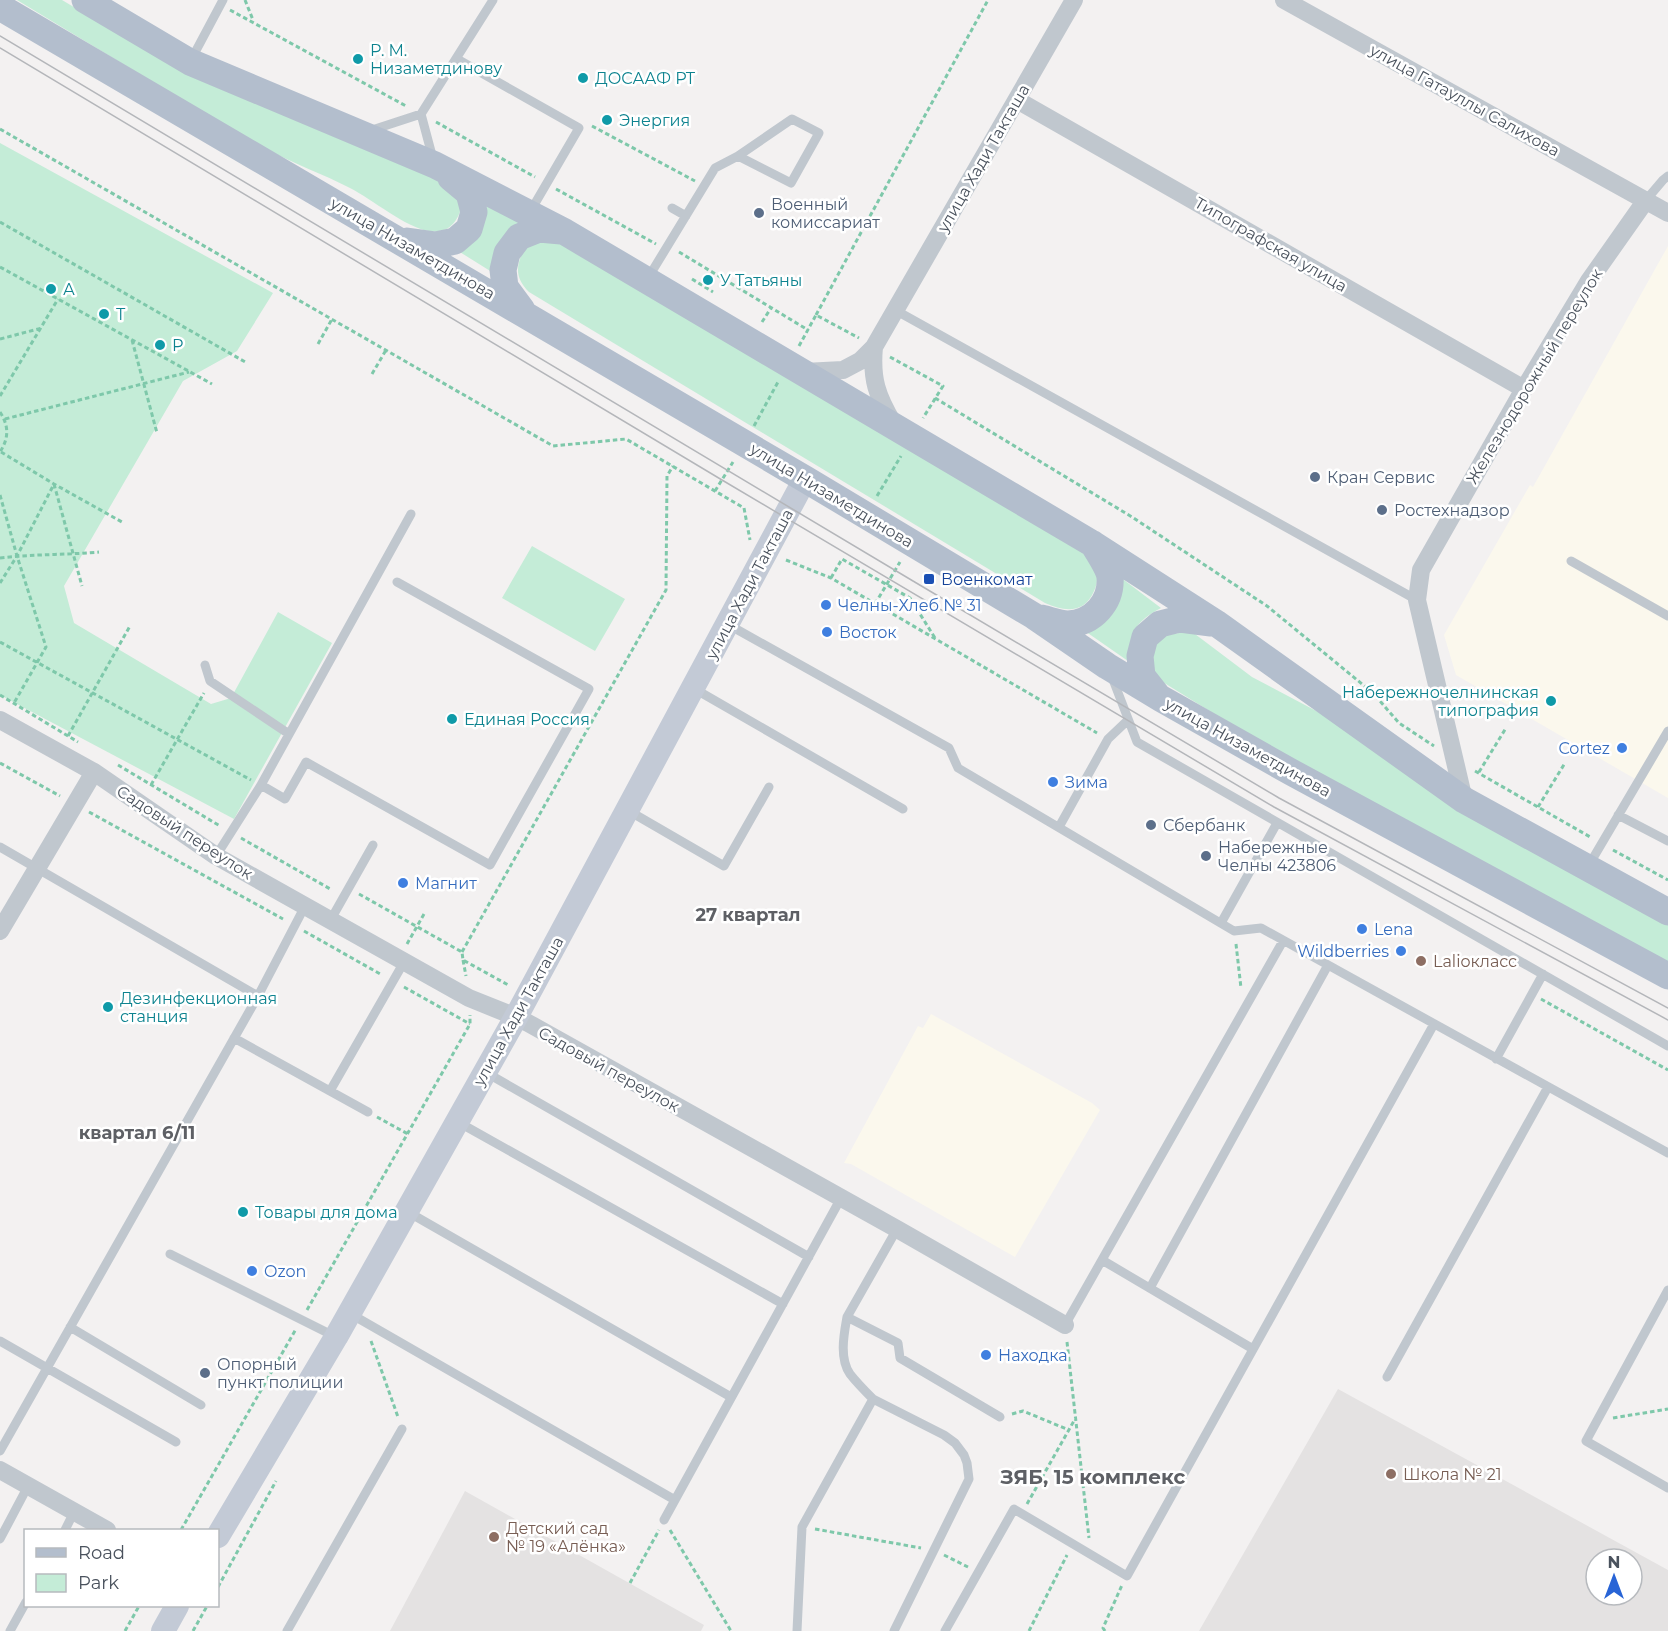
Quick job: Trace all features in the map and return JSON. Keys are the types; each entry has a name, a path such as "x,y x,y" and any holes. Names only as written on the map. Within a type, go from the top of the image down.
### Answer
{"main road":[{"path":"85,0 190,62 435,165 565,232 646,280 790,377 895,428 1093,544 1216,623 1464,800 1668,912"},
{"name":"улица Низаметдинова","path":"0,6 805,479 1034,616 1107,666 1160,698 1302,778 1668,976"},
{"path":"400,240 436,245 455,241 468,229 474,212 469,193 435,165"},
{"path":"524,313 505,287 503,270 507,253 519,237 538,229 565,232"},
{"name":"улица Хади Такташа","path":"219,1534 336,1337 357,1318 406,1210 516,1017 805,479"},
{"path":"1034,616 1068,624 1086,620 1100,610 1108,594 1110,576 1093,544"},
{"path":"1160,698 1142,676 1140,656 1145,637 1160,624 1180,619 1216,623"},
{"path":"163,1631 176,1607"}],"street":[{"name":"улица Хади Такташа","path":"875,348 1074,0"},
{"name":"улица Гатауллы Салихова","path":"1284,0 1668,213"},
{"name":"Типографская улица","path":"1017,100 1524,388"},
{"name":"Железнодорожный переулок","path":"1464,800 1417,600 1421,570 1524,388 1589,281 1646,200"},
{"path":"790,377 843,370 860,361 875,348"},
{"path":"875,348 872,363 875,387 895,428"},
{"name":"Садовый переулок","path":"0,720 94,772 216,856 330,921 469,998 516,1017 897,1228 1065,1325"},
{"path":"0,931 94,772"},
{"path":"0,1470 104,1529"}],"lane":[{"path":"360,134 421,114 493,0"},
{"path":"190,62 222,2"},
{"path":"457,59 579,128 529,214"},
{"path":"421,114 435,165"},
{"path":"646,280 715,168 738,156 792,119 819,133 791,183 738,156"},
{"path":"1646,200 1668,176"},
{"path":"672,208 686,216"},
{"path":"895,310 1417,600"},
{"path":"216,856 261,785 411,514"},
{"path":"1571,561 1668,616"},
{"path":"261,785 285,799 306,762 490,865 589,689 397,582"},
{"path":"728,624 949,748 958,768 1234,931 1261,928 1668,1153"},
{"path":"206,665 210,681 289,734"},
{"path":"1107,666 1137,742 1668,1046"},
{"path":"693,688 903,809"},
{"path":"1059,827 1108,739 1128,720"},
{"path":"1587,868 1668,731"},
{"path":"627,810 724,866 769,786"},
{"path":"1618,815 1668,841"},
{"path":"1221,923 1277,823"},
{"path":"330,921 373,845"},
{"path":"0,847 258,996"},
{"path":"0,1451 258,996 305,906"},
{"path":"1065,1325 1283,940"},
{"path":"330,1091 393,980 401,960"},
{"path":"1150,1288 1328,965"},
{"path":"1496,1059 1543,974"},
{"path":"945,1631 1014,1509 1126,1576 1434,1024"},
{"path":"234,1038 368,1112"},
{"path":"485,1072 809,1257"},
{"path":"1387,1377 1548,1087"},
{"path":"457,1122 783,1304"},
{"path":"664,1520 841,1198"},
{"path":"406,1210 731,1398"},
{"path":"894,1631 969,1479 964,1455 955,1443 873,1399 849,1372 844,1359 847,1317 897,1228"},
{"path":"170,1254 336,1337"},
{"path":"1102,1260 1253,1349"},
{"path":"1668,1290 1586,1441 1668,1488"},
{"path":"847,1317 898,1343 900,1358 1000,1417"},
{"path":"357,1318 675,1500"},
{"path":"70,1327 201,1405"},
{"path":"0,1341 176,1442"},
{"path":"797,1631 802,1527 873,1399"},
{"path":"286,1631 402,1429"},
{"path":"0,1539 28,1486"},
{"path":"66,1529 75,1512"},
{"path":"10,1631 24,1606"}],"path":[{"path":"245,0 254,22"},
{"path":"798,346 988,0"},
{"path":"222,2 546,184 662,247 682,253 808,330"},
{"path":"579,128 593,126 704,186"},
{"path":"0,129 553,446 626,439 744,508 750,541 756,544"},
{"path":"0,222 248,363"},
{"path":"0,267 212,384"},
{"path":"692,279 720,296"},
{"path":"0,396 58,299"},
{"path":"754,317 762,322 771,307"},
{"path":"816,315 943,386 923,418"},
{"path":"318,344 332,319"},
{"path":"0,339 42,328"},
{"path":"132,340 157,433"},
{"path":"372,374 386,350"},
{"path":"5,419 190,372"},
{"path":"753,428 790,377"},
{"path":"935,398 1132,517 1267,606 1373,693 1398,723 1478,773 1668,880"},
{"path":"0,412 7,427 5,444 0,452 122,522"},
{"path":"715,491 737,455"},
{"path":"874,501 901,455"},
{"path":"54,484 82,586"},
{"path":"0,583 17,556 54,484"},
{"path":"0,495 46,647 14,703"},
{"path":"0,558 99,552"},
{"path":"782,558 831,578 1108,739"},
{"path":"831,578 842,559 887,584 910,598 936,640"},
{"path":"875,604 901,561"},
{"path":"59,753 130,626"},
{"path":"0,642 261,785"},
{"path":"151,785 210,681"},
{"path":"0,695 79,742"},
{"path":"1478,773 1506,728"},
{"path":"110,760 338,893 348,888 417,926 462,952 463,960 527,996"},
{"path":"0,763 470,1024 182,1529"},
{"path":"1538,807 1565,763"},
{"path":"401,960 424,914"},
{"path":"1234,931 1241,990 1248,1002"},
{"path":"1532,994 1668,1070"},
{"path":"368,1112 408,1134"},
{"path":"357,1318 402,1429"},
{"path":"1065,1325 1090,1554"},
{"path":"1597,1421 1668,1409"},
{"path":"1000,1417 1023,1411 1069,1430"},
{"path":"1022,1514 1076,1419"},
{"path":"630,1583 664,1520"},
{"path":"664,1520 730,1631"},
{"path":"802,1527 934,1550 978,1573"},
{"path":"1029,1631 1072,1544"},
{"path":"1105,1631 1103,1628 1126,1576"},
{"path":"125,1631 138,1607"},
{"path":"193,1631 206,1607"}],"shaded area":[{"path":"1668,246 1668,798 1456,675 1444,635 1530,485 1533,487"},
{"path":"931,1014 1092,1103 1100,1110 1015,1257 851,1164 844,1163 918,1026 923,1028"},
{"name":"Школа № 21","path":"1338,1389 1626,1547 1584,1547 1584,1607 1644,1607 1644,1557 1668,1570 1668,1631 1199,1631"},
{"name":"Детский сад № 19 «Алёнка»","path":"465,1491 704,1625 701,1631 390,1631"}],"green space":[{"path":"17,0 62,0 168,63 445,179 463,203 459,215 452,225 443,230 429,231 410,225 350,188 267,149"},
{"path":"0,143 273,293 237,351 183,381 64,586 74,623 211,704 231,698 278,612 332,643 234,819 0,695"},
{"path":"485,199 526,219 495,274 455,249"},
{"path":"550,237 1087,554 1097,577 1096,586 1090,598 1085,604 1073,609 1045,603 529,292 521,281 518,271 522,253 525,247"},
{"path":"532,546 625,599 595,651 502,598"},
{"path":"1120,577 1161,608 1145,618 1132,635 1128,661 1082,629"},
{"path":"1191,631 1252,677 1322,714 1668,925 1668,963 1250,736 1153,676 1152,651 1161,636"}],"tram line":[{"path":"0,36 1279,798 1668,1008"},
{"path":"0,48 1274,807 1668,1020"}],"place":[{"name":"Р. М. Низаметдинову","path":"358,59"},
{"name":"ДОСААФ РТ","path":"583,78"},
{"name":"Энергия","path":"607,120"},
{"name":"Военный комиссариат","path":"759,213"},
{"name":"У Татьяны","path":"708,280"},
{"name":"А","path":"51,289"},
{"name":"Т","path":"104,314"},
{"name":"Р","path":"160,345"},
{"name":"Кран Сервис","path":"1315,477"},
{"name":"Ростехнадзор","path":"1382,510"},
{"name":"Военкомат","path":"929,579"},
{"name":"Челны-Хлеб № 31","path":"826,605"},
{"name":"Восток","path":"827,632"},
{"name":"Набережночелнинская типография","path":"1551,701"},
{"name":"Единая Россия","path":"452,719"},
{"name":"Cortez","path":"1622,748"},
{"name":"Зима","path":"1053,782"},
{"name":"Сбербанк","path":"1151,825"},
{"name":"Набережные Челны 423806","path":"1206,856"},
{"name":"Магнит","path":"403,883"},
{"name":"Lena","path":"1362,929"},
{"name":"Wildberries","path":"1401,951"},
{"name":"Lalioкласс","path":"1421,961"},
{"name":"Дезинфекционная станция","path":"108,1007"},
{"name":"Товары для дома","path":"243,1212"},
{"name":"Ozon","path":"252,1271"},
{"name":"Находка","path":"986,1355"},
{"name":"Опорный пункт полиции","path":"205,1373"},
{"name":"Школа № 21","path":"1391,1474"},
{"name":"Детский сад № 19 «Алёнка»","path":"494,1537"}],"district":[{"name":"27 квартал","path":"748,915"},
{"name":"квартал 6/11","path":"137,1133"},
{"name":"ЗЯБ, 15 комплекс","path":"1093,1477"}]}
